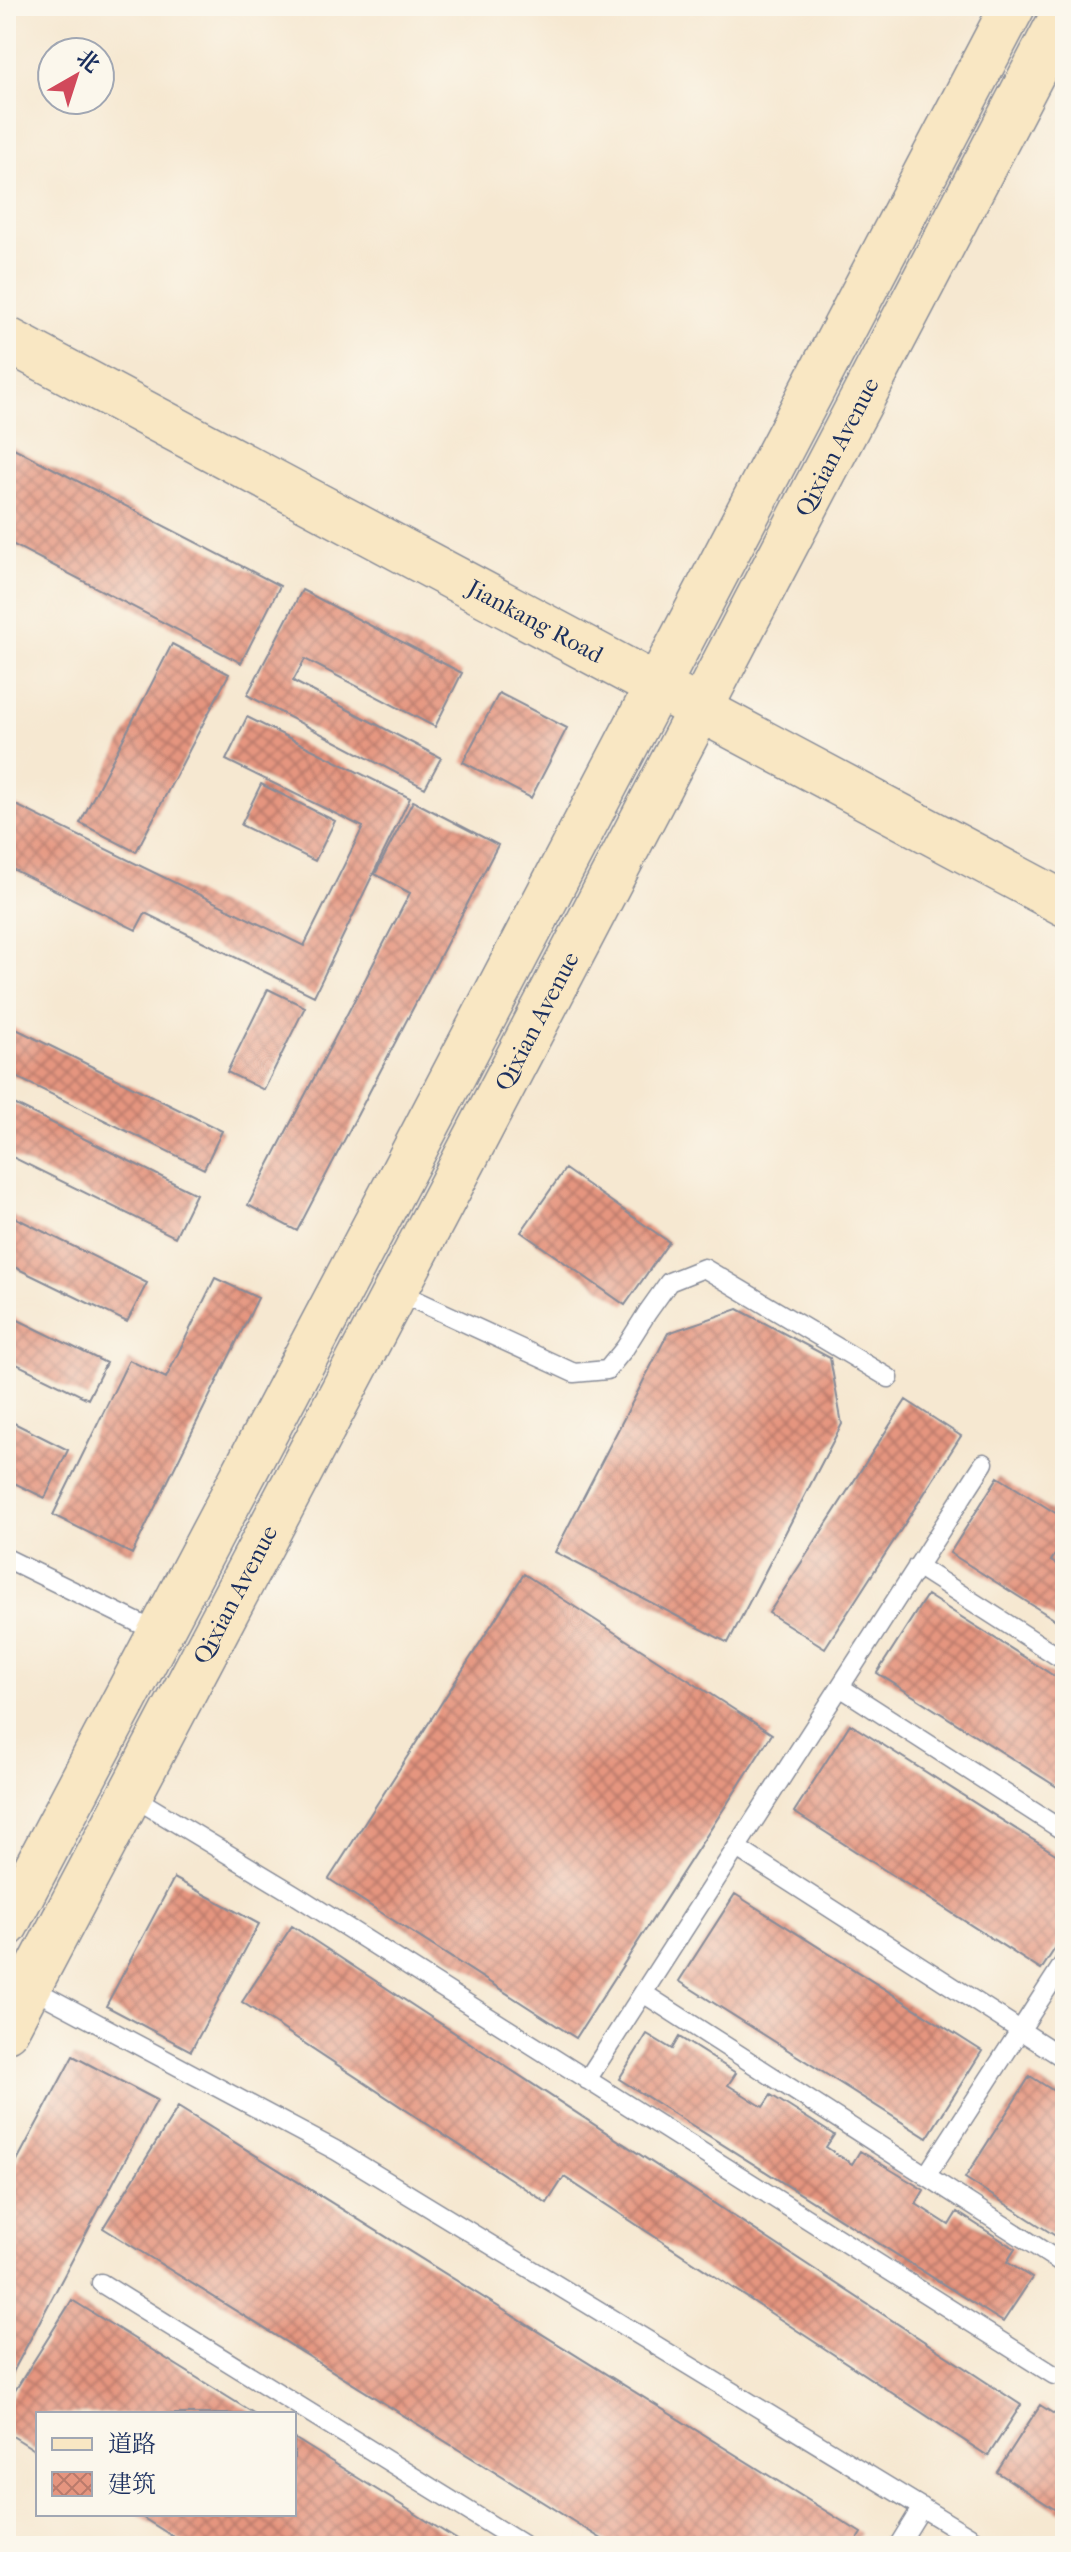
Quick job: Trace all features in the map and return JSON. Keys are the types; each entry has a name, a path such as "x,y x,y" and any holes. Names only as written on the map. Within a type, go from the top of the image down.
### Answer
{"main road":[{"name":"Qixian Avenue","path":"6,1925 1013,6"},
{"name":"Qixian Avenue","path":"6,2030 1065,11"},
{"name":"Jiankang Road","path":"6,339 1065,904"}],"lane":[{"path":"396,1291 574,1373 607,1370 669,1282 704,1268 889,1378"},
{"path":"587,2080 984,1463"},
{"path":"6,1558 159,1633"},
{"path":"917,1566 1065,1661"},
{"path":"840,1687 1065,1832"},
{"path":"130,1795 294,1894 1054,2375"},
{"path":"737,1848 1065,2059"},
{"path":"926,2176 1065,1961"},
{"path":"29,1987 337,2151 985,2546"},
{"path":"643,1993 1065,2265"},
{"path":"101,2283 525,2546"},
{"path":"898,2546 922,2507"}],"building":[{"path":"6,444 280,586 241,663 6,541"},
{"path":"302,590 462,673 435,727 305,659 293,681 441,758 425,788 247,695"},
{"path":"172,644 229,674 136,852 80,823"},
{"path":"499,693 567,728 531,798 463,762"},
{"path":"247,717 410,798 314,996 145,913 136,930 6,866 6,800 304,946 363,827 226,760"},
{"path":"261,784 335,821 315,861 241,825"},
{"path":"413,801 498,845 297,1231 248,1205 410,893 375,874"},
{"path":"268,989 305,1007 264,1090 227,1072"},
{"path":"6,1024 222,1131 204,1169 6,1072"},
{"path":"6,1100 196,1194 175,1237 6,1154"},
{"path":"565,1169 669,1242 625,1305 521,1232"},
{"path":"6,1213 147,1283 127,1322 6,1263"},
{"path":"215,1278 258,1298 132,1554 53,1515 129,1360 166,1378"},
{"path":"738,1309 830,1358 842,1424 728,1643 555,1552 668,1333"},
{"path":"6,1314 106,1363 88,1399 6,1359"},
{"path":"906,1400 961,1436 825,1648 769,1613"},
{"path":"6,1419 68,1450 45,1498 6,1479"},
{"path":"998,1477 1065,1519 1065,1539 1051,1561 1065,1570 1065,1626 950,1553"},
{"path":"524,1574 772,1734 576,2038 329,1879"},
{"path":"927,1595 1065,1683 1065,1792 877,1673"},
{"path":"850,1724 1065,1860 1065,1933 1041,1970 794,1812"},
{"path":"174,1878 259,1924 191,2051 106,2006"},
{"path":"735,1894 982,2051 927,2138 679,1981"},
{"path":"292,1926 1021,2405 988,2456 564,2177 547,2203 242,2002"},
{"path":"647,2034 672,2049 679,2037 736,2073 728,2085 763,2107 771,2095 834,2135 826,2147 852,2164 860,2151 924,2190 916,2204 949,2225 957,2212 1015,2249 1007,2262 1032,2278 1003,2322 619,2079"},
{"path":"73,2056 157,2100 6,2385 6,2181"},
{"path":"1030,2076 1065,2098 1065,2242 965,2178"},
{"path":"178,2107 861,2533 853,2546 613,2546 103,2228"},
{"path":"72,2300 252,2412 36,2412 36,2451 6,2432 6,2405"},
{"path":"1040,2405 1065,2421 1065,2516 997,2472"},
{"path":"296,2439 467,2546 188,2546 140,2516 296,2516"}]}
